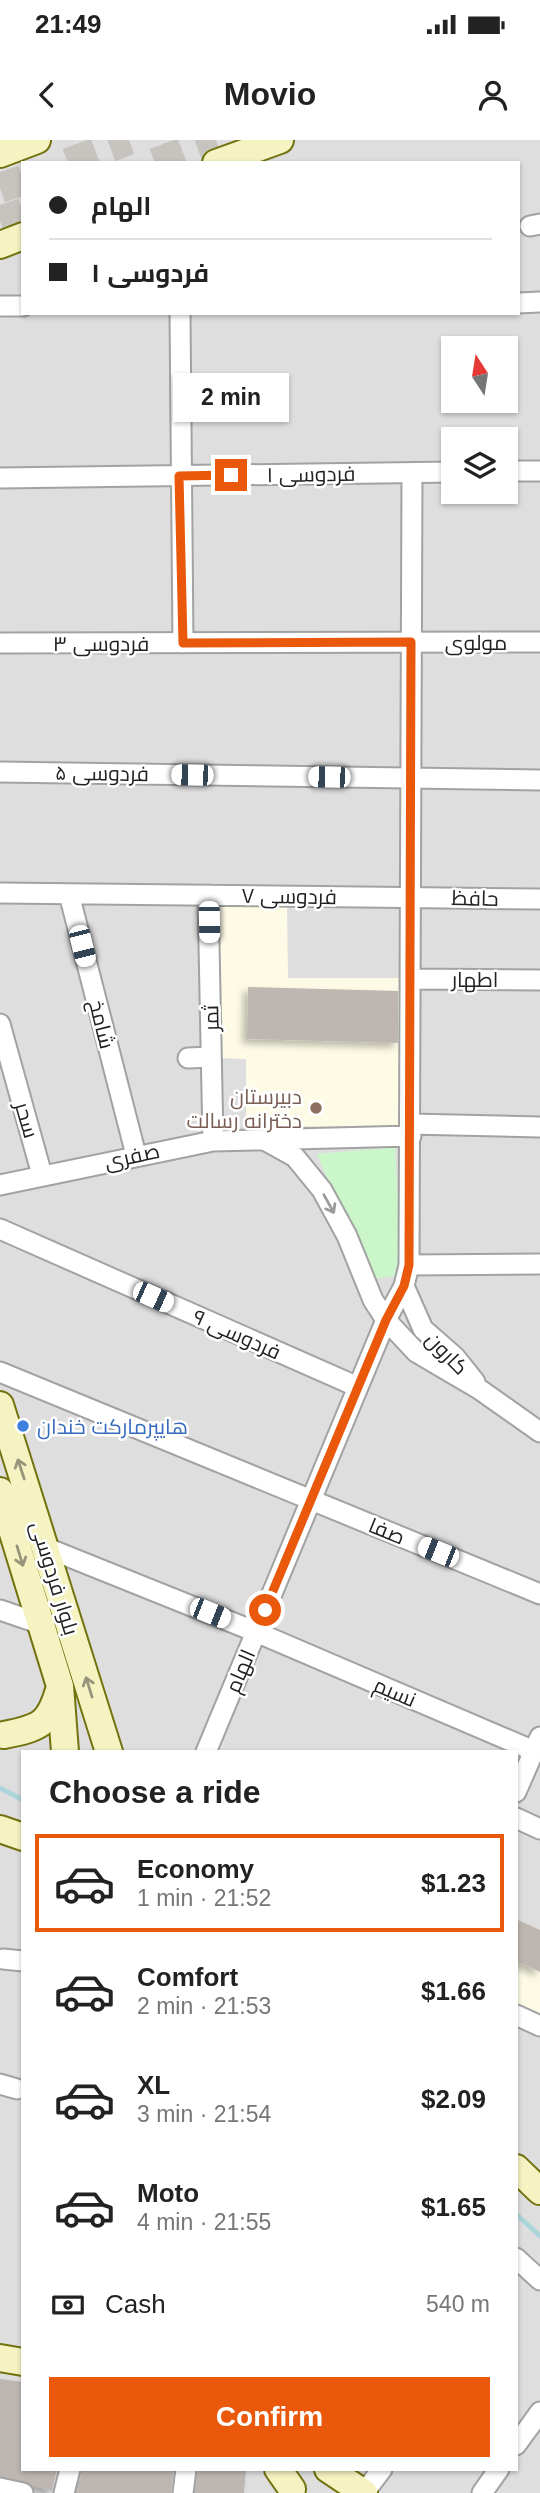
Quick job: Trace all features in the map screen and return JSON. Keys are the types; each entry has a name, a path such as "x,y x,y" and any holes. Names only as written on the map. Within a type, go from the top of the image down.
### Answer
{"main road":[{"path":"0,154 37,140"},
{"path":"222,161 280,140"},
{"path":"0,245 21,237"},
{"name":"بلوار فردوسی","path":"0,1405 108,1750"},
{"name":"بلوار فردوسی","path":"0,1491 60,1686 65,1750"},
{"path":"2,1734 30,1730 46,1721 54,1708 60,1686"},
{"path":"2,1734 23,1750"},
{"path":"518,2170 540,2191"},
{"path":"0,2358 21,2362"},
{"path":"331,2471 364,2493"}],"street":[{"path":"520,303 540,302"},
{"path":"0,306 21,306"},
{"path":"180,315 179,476 183,643"},
{"path":"518,471 540,471"},
{"name":"فردوسی ۱","path":"0,478 441,472"},
{"name":"الهام","path":"207,1750 386,1320 404,1286 409,1265 412,473"},
{"name":"مولوی","path":"411,642 540,642"},
{"name":"فردوسی ۳","path":"0,643 411,642"},
{"name":"فردوسی ۵","path":"0,772 540,780"},
{"name":"فردوسی ۷","path":"0,893 411,897"},
{"name":"شامخ","path":"69,894 136,1155"},
{"name":"ثمر","path":"208,895 213,1141"},
{"name":"حافظ","path":"411,897 540,899"},
{"name":"اطهار","path":"411,979 540,980"},
{"name":"سحر","path":"0,1024 43,1175"},
{"path":"188,1058 211,1057"},
{"name":"صفری","path":"0,1185 213,1141 317,1139 410,1130 540,1127"},
{"path":"303,1167 317,1139"},
{"name":"کارون","path":"265,1140 295,1157 322,1190 347,1236 373,1300 386,1320 429,1362 480,1388"},
{"name":"فردوسی ۹","path":"0,1229 358,1387"},
{"path":"409,1265 540,1264"},
{"name":"کارون","path":"404,1286 423,1329 455,1357 480,1388"},
{"name":"صفا","path":"0,1373 540,1594"},
{"path":"480,1388 540,1432"},
{"name":"نسیم","path":"47,1548 537,1744"},
{"path":"0,1610 41,1624"},
{"path":"518,1787 537,1744"},
{"path":"518,1819 540,1829"},
{"path":"3,1959 21,1961"},
{"path":"518,2016 540,2026"},
{"path":"518,2260 540,2280"},
{"path":"518,2442 540,2412"},
{"path":"65,2493 70,2471"},
{"path":"183,2493 186,2471"},
{"path":"364,2493 380,2471"},
{"path":"482,2493 498,2471"},
{"path":"0,2488 23,2493"}],"shaded area":[{"path":"0,140 540,140 540,2493 0,2493"},
{"path":"215,906 287,907 288,978 406,978 405,1127 246,1126 246,1059 214,1058"},
{"path":"518,1920 540,1930 540,2017 518,2007"}],"green space":[{"path":"395,1147 402,1274 370,1280 317,1154"}],"building":[{"path":"248,987 398,991 398,1043 247,1039"},
{"path":"518,1920 540,1930 540,1972 518,1962"},
{"path":"0,2379 21,2382 21,2471 57,2471 52,2491 0,2476"},
{"path":"82,2471 174,2471 171,2493 77,2493"},
{"path":"198,2471 246,2471 244,2493 195,2493"}],"waterway":[{"path":"0,1788 21,1799"},
{"path":"518,2216 540,2236"}],"tunnel":[{"path":"73,161 129,140"},
{"path":"160,161 216,140"},
{"path":"0,188 21,181"},
{"path":"0,221 21,214"}],"place":[{"name":"دبیرستان دخترانه رسالت","path":"316,1108"},
{"name":"هایپرمارکت خندان","path":"23,1426"}],"route":[{"path":"231,475 179,476 183,643 411,642 409,1265 404,1286 386,1320 265,1610"}]}
